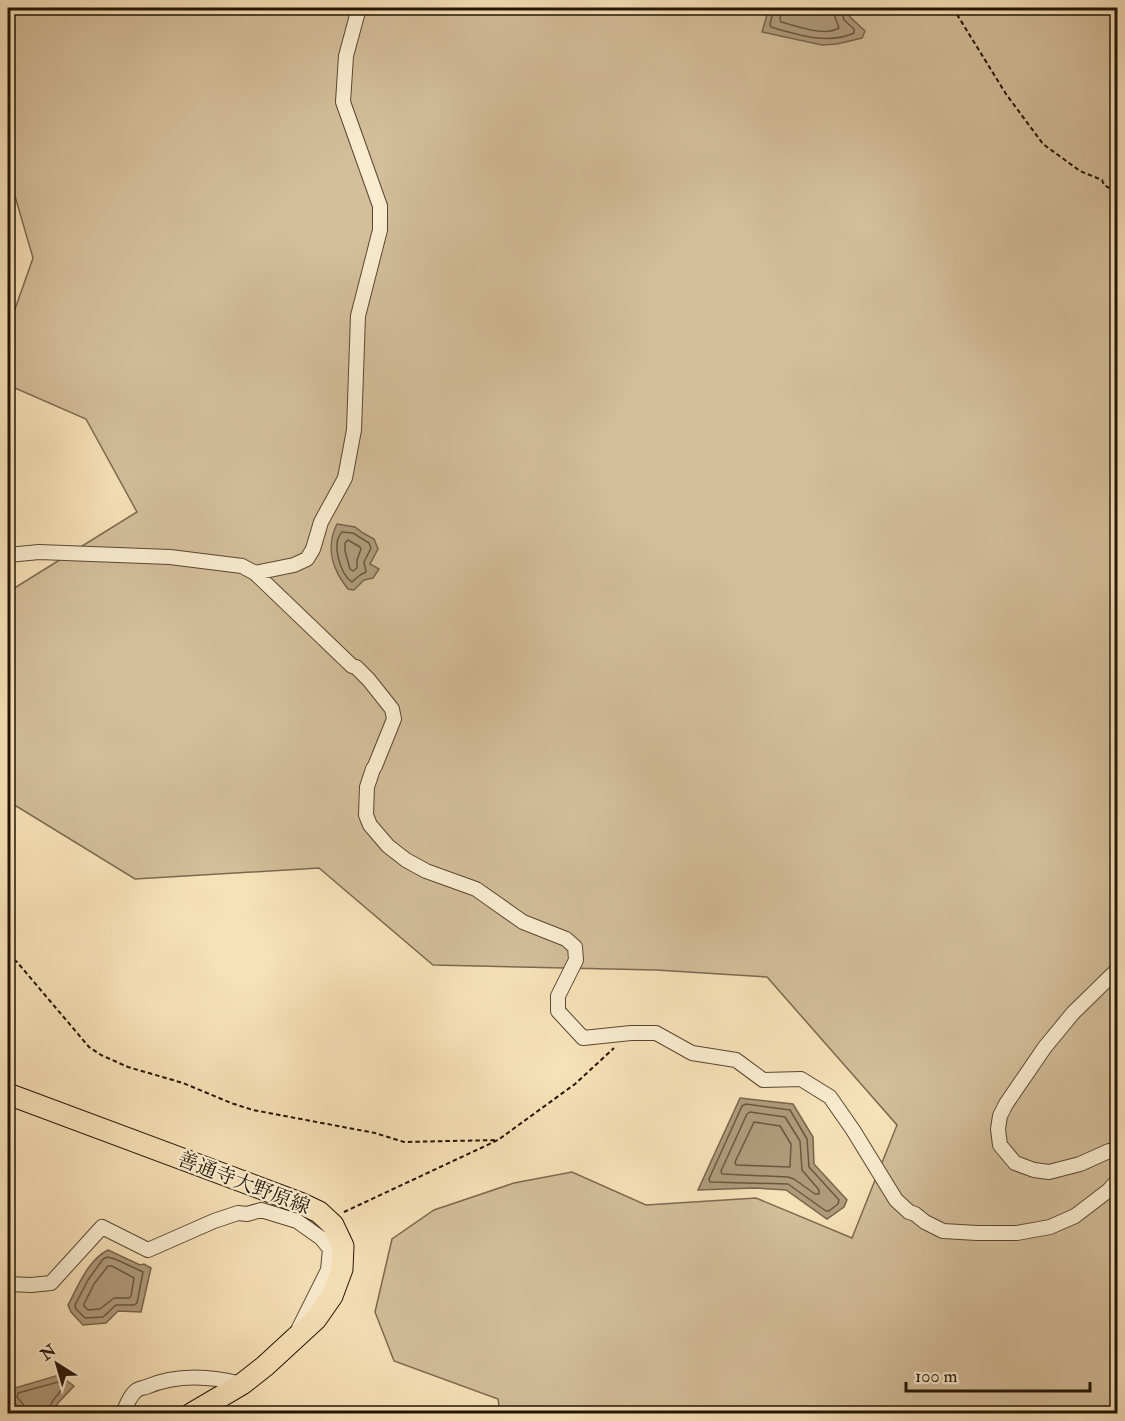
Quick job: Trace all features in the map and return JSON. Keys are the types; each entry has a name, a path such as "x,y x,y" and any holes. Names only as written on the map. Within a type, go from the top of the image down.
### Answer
{"main road":[{"name":"善通寺大野原線","path":"8,1094 300,1203 319,1212 333,1225 343,1245 342,1269 332,1296 316,1319 291,1344 242,1384 191,1413"}],"street":[{"path":"255,573 294,565 307,559 313,549 321,522 345,478 354,430 358,316 380,230 380,206 343,102 346,56 359,8"},
{"path":"8,555 39,552 170,557 242,566 255,573 352,666 356,667 392,709 394,719 367,787 366,815 370,825 388,846 406,860 426,871 476,890 523,922 566,939 574,947 576,960 558,996 558,1011 582,1038 656,1033 692,1053 736,1060 763,1080 801,1079 830,1098 853,1130 896,1200 909,1212 943,1231 1017,1233 1050,1227 1075,1216 1109,1190 1118,1180"},
{"path":"1118,969 1073,1013 1045,1047 1006,1104 1000,1116 998,1129 1000,1145 1016,1163 1034,1170 1049,1172 1080,1164 1118,1149"},
{"path":"8,1284 51,1283 102,1227 148,1250 214,1221 238,1213 247,1214 261,1210 297,1221 321,1238 330,1249 327,1270 291,1344"},
{"path":"123,1413 126,1404 136,1391 157,1382 199,1377 242,1384"}],"path":[{"path":"953,8 1006,94 1043,144 1080,171 1102,180 1104,185 1118,193"},
{"path":"8,955 89,1047 128,1067 183,1083 253,1110 375,1133 404,1142 498,1140"},
{"path":"342,1213 498,1140 575,1084 631,1033"}],"shaded area":[{"path":"8,8 1117,8 1117,1413 500,1413 498,1399 394,1361 375,1312 392,1239 434,1210 514,1183 572,1172 646,1205 756,1198 852,1238 897,1125 767,977 656,970 433,965 319,868 135,879 8,801 8,592 137,512 86,419 8,385 8,329 33,258 8,172"}],"water":[{"path":"769,8 846,8 850,17 865,31 862,38 822,45 762,32"},
{"path":"337,524 355,527 374,539 378,549 370,564 379,569 373,578 364,580 354,590 348,589 334,566 331,541"},
{"path":"740,1098 793,1104 813,1137 814,1164 847,1200 844,1207 827,1219 786,1190 755,1188 698,1190"},
{"path":"108,1250 151,1268 141,1312 118,1311 106,1323 83,1325 68,1305 89,1267"},
{"path":"59,1375 74,1386 58,1403 53,1413 21,1413 21,1410 8,1398 8,1390"}]}
